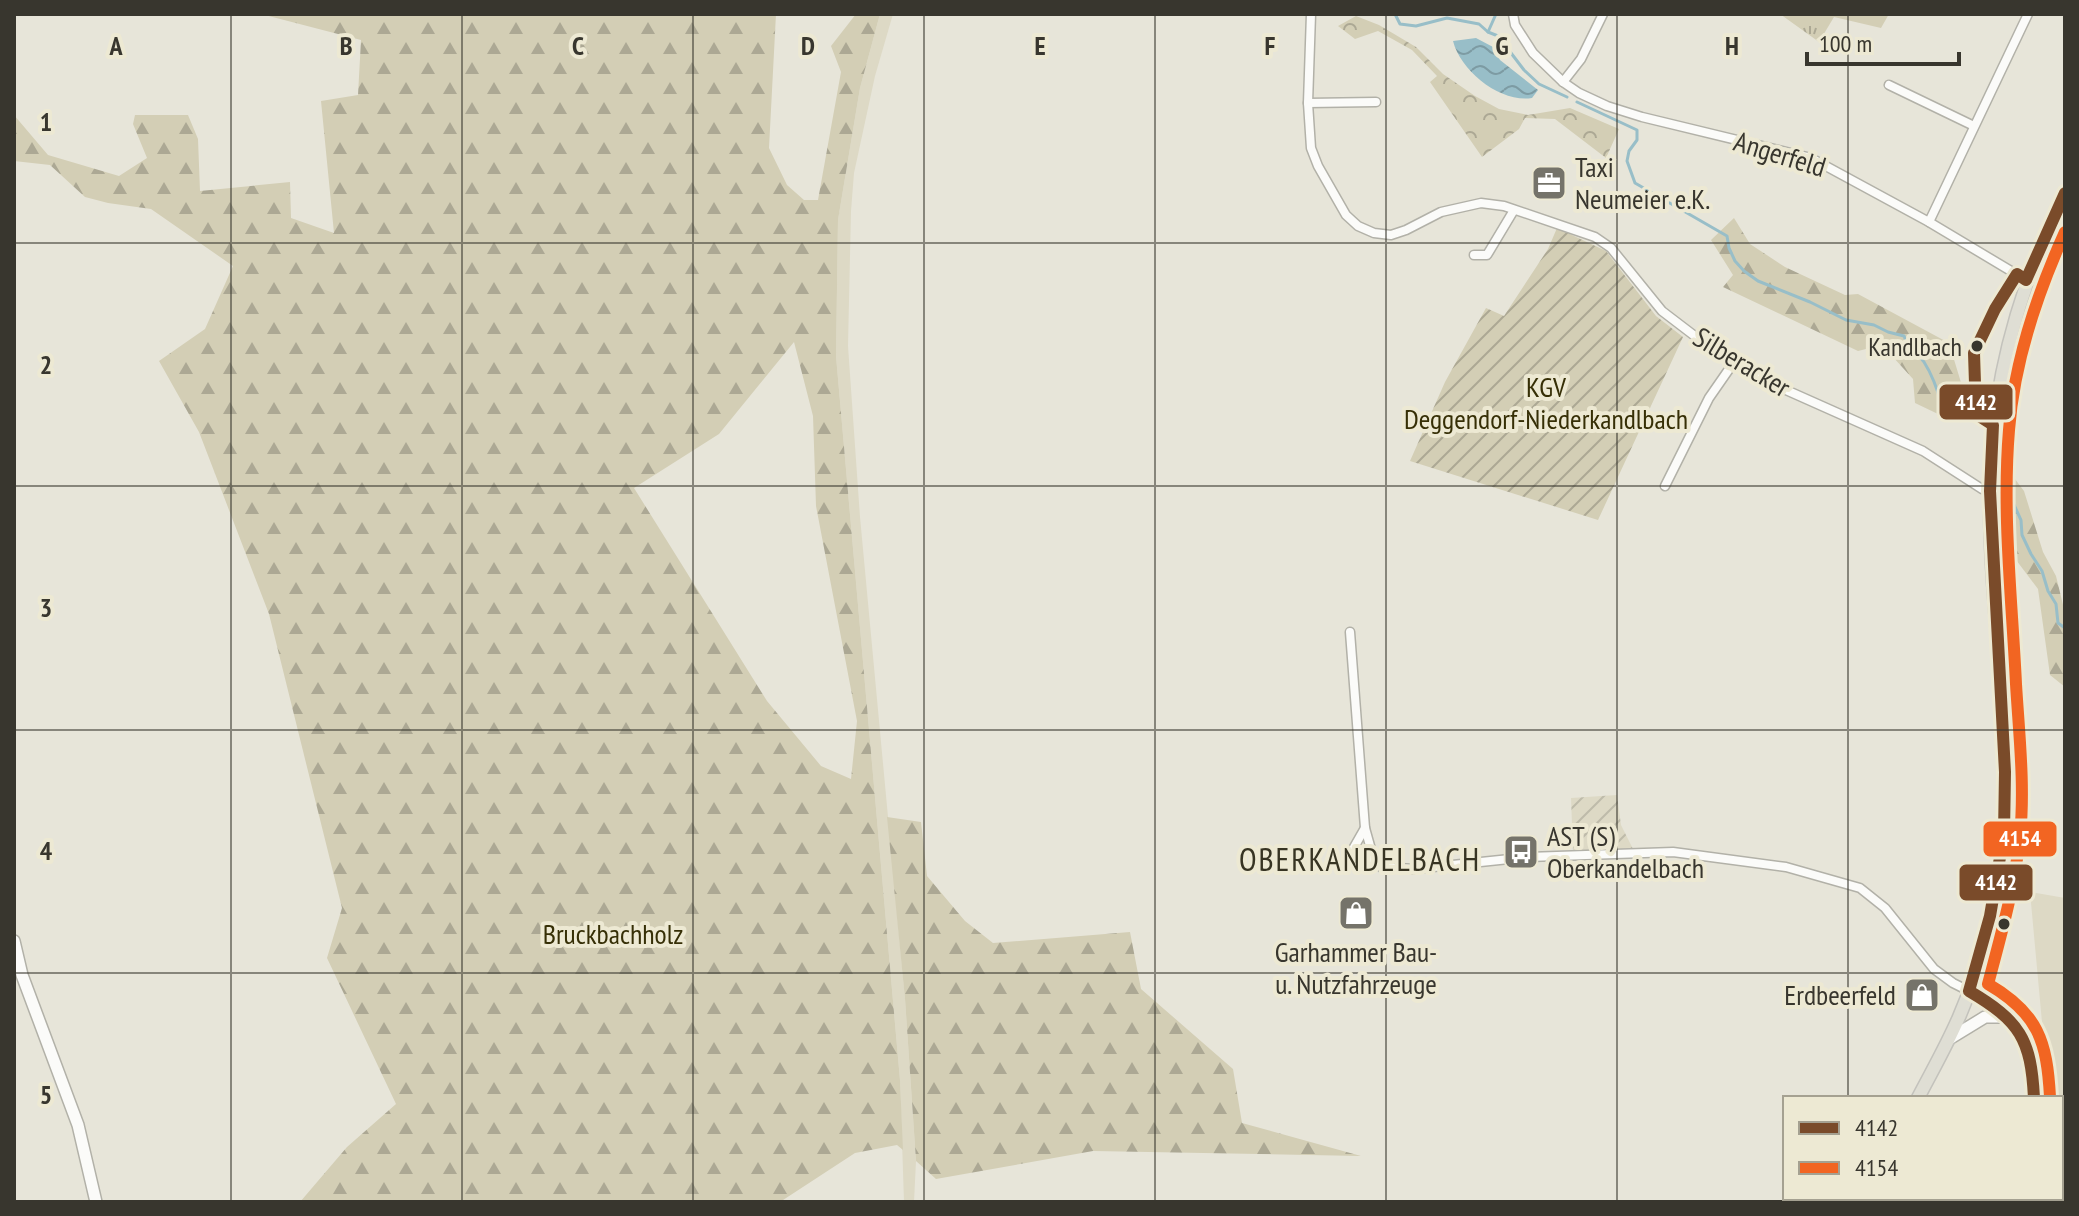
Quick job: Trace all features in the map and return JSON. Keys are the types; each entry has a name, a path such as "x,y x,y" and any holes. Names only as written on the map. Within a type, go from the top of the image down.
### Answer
{"main road":[{"path":"1919,1096 1949,1039 1969,991 1990,916 2004,834 2005,772 1990,491 1993,425 2022,277 2065,193"}],"street":[{"name":"Silberacker","path":"1311,14 1308,131 1318,166 1346,215 1358,226 1374,233 1391,235 1441,212 1481,203 1514,210 1595,237 1611,248 1662,311 1717,353 1786,390 1923,451 1990,491"},
{"name":"Angerfeld","path":"1513,14 1515,25 1533,53 1579,93 1630,114 1811,158 2022,277"},
{"path":"1563,82 1581,59 1603,14"},
{"path":"1929,222 2028,14"},
{"path":"1889,85 1974,126"},
{"path":"1308,103 1376,102"},
{"path":"1474,255 1487,255 1514,210"},
{"path":"1993,425 1976,414 1974,353 1995,309 2022,277"},
{"path":"1665,486 1709,398 1734,362"},
{"path":"1350,632 1365,828 1374,860"},
{"path":"1365,828 1353,849 1381,867 1414,869 1528,857 1673,852 1786,867 1860,888 1885,908 1934,969 2010,1017 2020,1028 2027,1045 2034,1096"},
{"path":"14,941 22,975 78,1125 96,1202"},
{"path":"1949,1039 1985,1017 2010,1017"}],"shaded area":[{"path":"880,14 893,14 875,76 854,173 848,346 860,517 905,999 916,1161 914,1202 904,1202 900,1080 836,356 838,220 860,88"},
{"path":"1617,795 1621,825 1633,849 1573,851 1571,798"},
{"path":"2030,892 2065,898 2065,1202 2058,1200 2063,1200 2063,1096 2049,1096"}],"green space":[{"name":"Bruckbachholz","path":"261,14 776,14 769,148 787,185 804,200 818,200 841,72 831,46 856,14 880,14 860,88 838,220 836,356 900,1080 903,1150 897,1145 855,1153 780,1202 300,1202 347,1147 396,1104 327,958 342,908 269,614 199,432 159,361 205,329 233,266 151,209 85,197 50,165 14,161 14,115 48,155 119,176 147,158 133,124 135,115 188,115 198,139 200,191 290,182 291,218 334,233 321,101 358,95 361,40","holes":["794,342 813,416 816,506 857,721 851,779 821,766 767,701 634,488 719,434"]},
{"path":"1780,14 1889,14 1881,28 1834,17 1819,42"},
{"path":"1356,16 1379,25 1416,47 1443,74 1499,109 1528,115 1570,108 1619,129 1606,158 1555,119 1525,118 1519,129 1482,157 1430,82 1437,76 1412,50 1378,31 1355,39 1338,26"},
{"path":"1734,218 1750,244 1785,267 1845,295 1858,294 1949,343 1966,399 1938,414 1915,403 1913,379 1882,345 1858,351 1723,287 1733,275 1711,240"},
{"name":"KGV Deggendorf-Niederkandlbach","path":"1557,228 1606,251 1656,316 1683,337 1598,520 1410,461 1445,382 1486,308 1504,316 1548,249"},
{"path":"2015,479 2024,491 2043,552 2056,576 2065,613 2065,687 2050,675 2038,589 2004,544 2004,495 2000,487"},
{"path":"887,817 921,822 927,876 965,921 993,943 1130,932 1141,989 1233,1069 1242,1123 1361,1156 1093,1151 936,1179 916,1161 905,999"}],"water":[{"path":"1476,38 1493,47 1500,60 1538,90 1532,98 1508,96 1473,74 1457,53 1453,41"}],"waterway":[{"path":"1395,14 1400,24 1416,26 1447,18 1479,24 1498,36 1539,84 1567,97"},
{"path":"1488,32 1496,14"},
{"path":"1577,102 1637,130 1637,140 1629,151 1627,161 1635,183 1727,236 1735,261 1744,271 1758,281 1846,320 1874,325 1904,336 1927,367 1942,406 1972,420"},
{"path":"2002,431 2007,432 2006,473 2010,496 2021,520 2022,535 2056,604 2058,623 2065,628"}],"transit line":[{"name":"4142","path":"2034,1096 2030,1061 2020,1034 2000,1012 1969,991 1990,916 2004,834 2005,772 1990,491 1993,425 1976,414 1974,353 1995,309 2017,274 2026,280 2065,193"},
{"name":"4154","path":"2050,1096 2046,1060 2037,1030 2018,1006 1988,984 2018,855 2022,798 2007,525 2009,430 2016,379 2028,329 2065,232"}],"place":[{"name":"Taxi Neumeier e.K.","path":"1549,183"},
{"name":"Kandlbach","path":"1977,346"},
{"name":"AST (S) Oberkandelbach","path":"1521,852"},
{"name":"Garhammer Bau- u. Nutzfahrzeuge","path":"1356,913"},
{"name":"Erdbeerfeld","path":"1922,995"}],"district":[{"name":"OBERKANDELBACH","path":"1360,860"}]}
